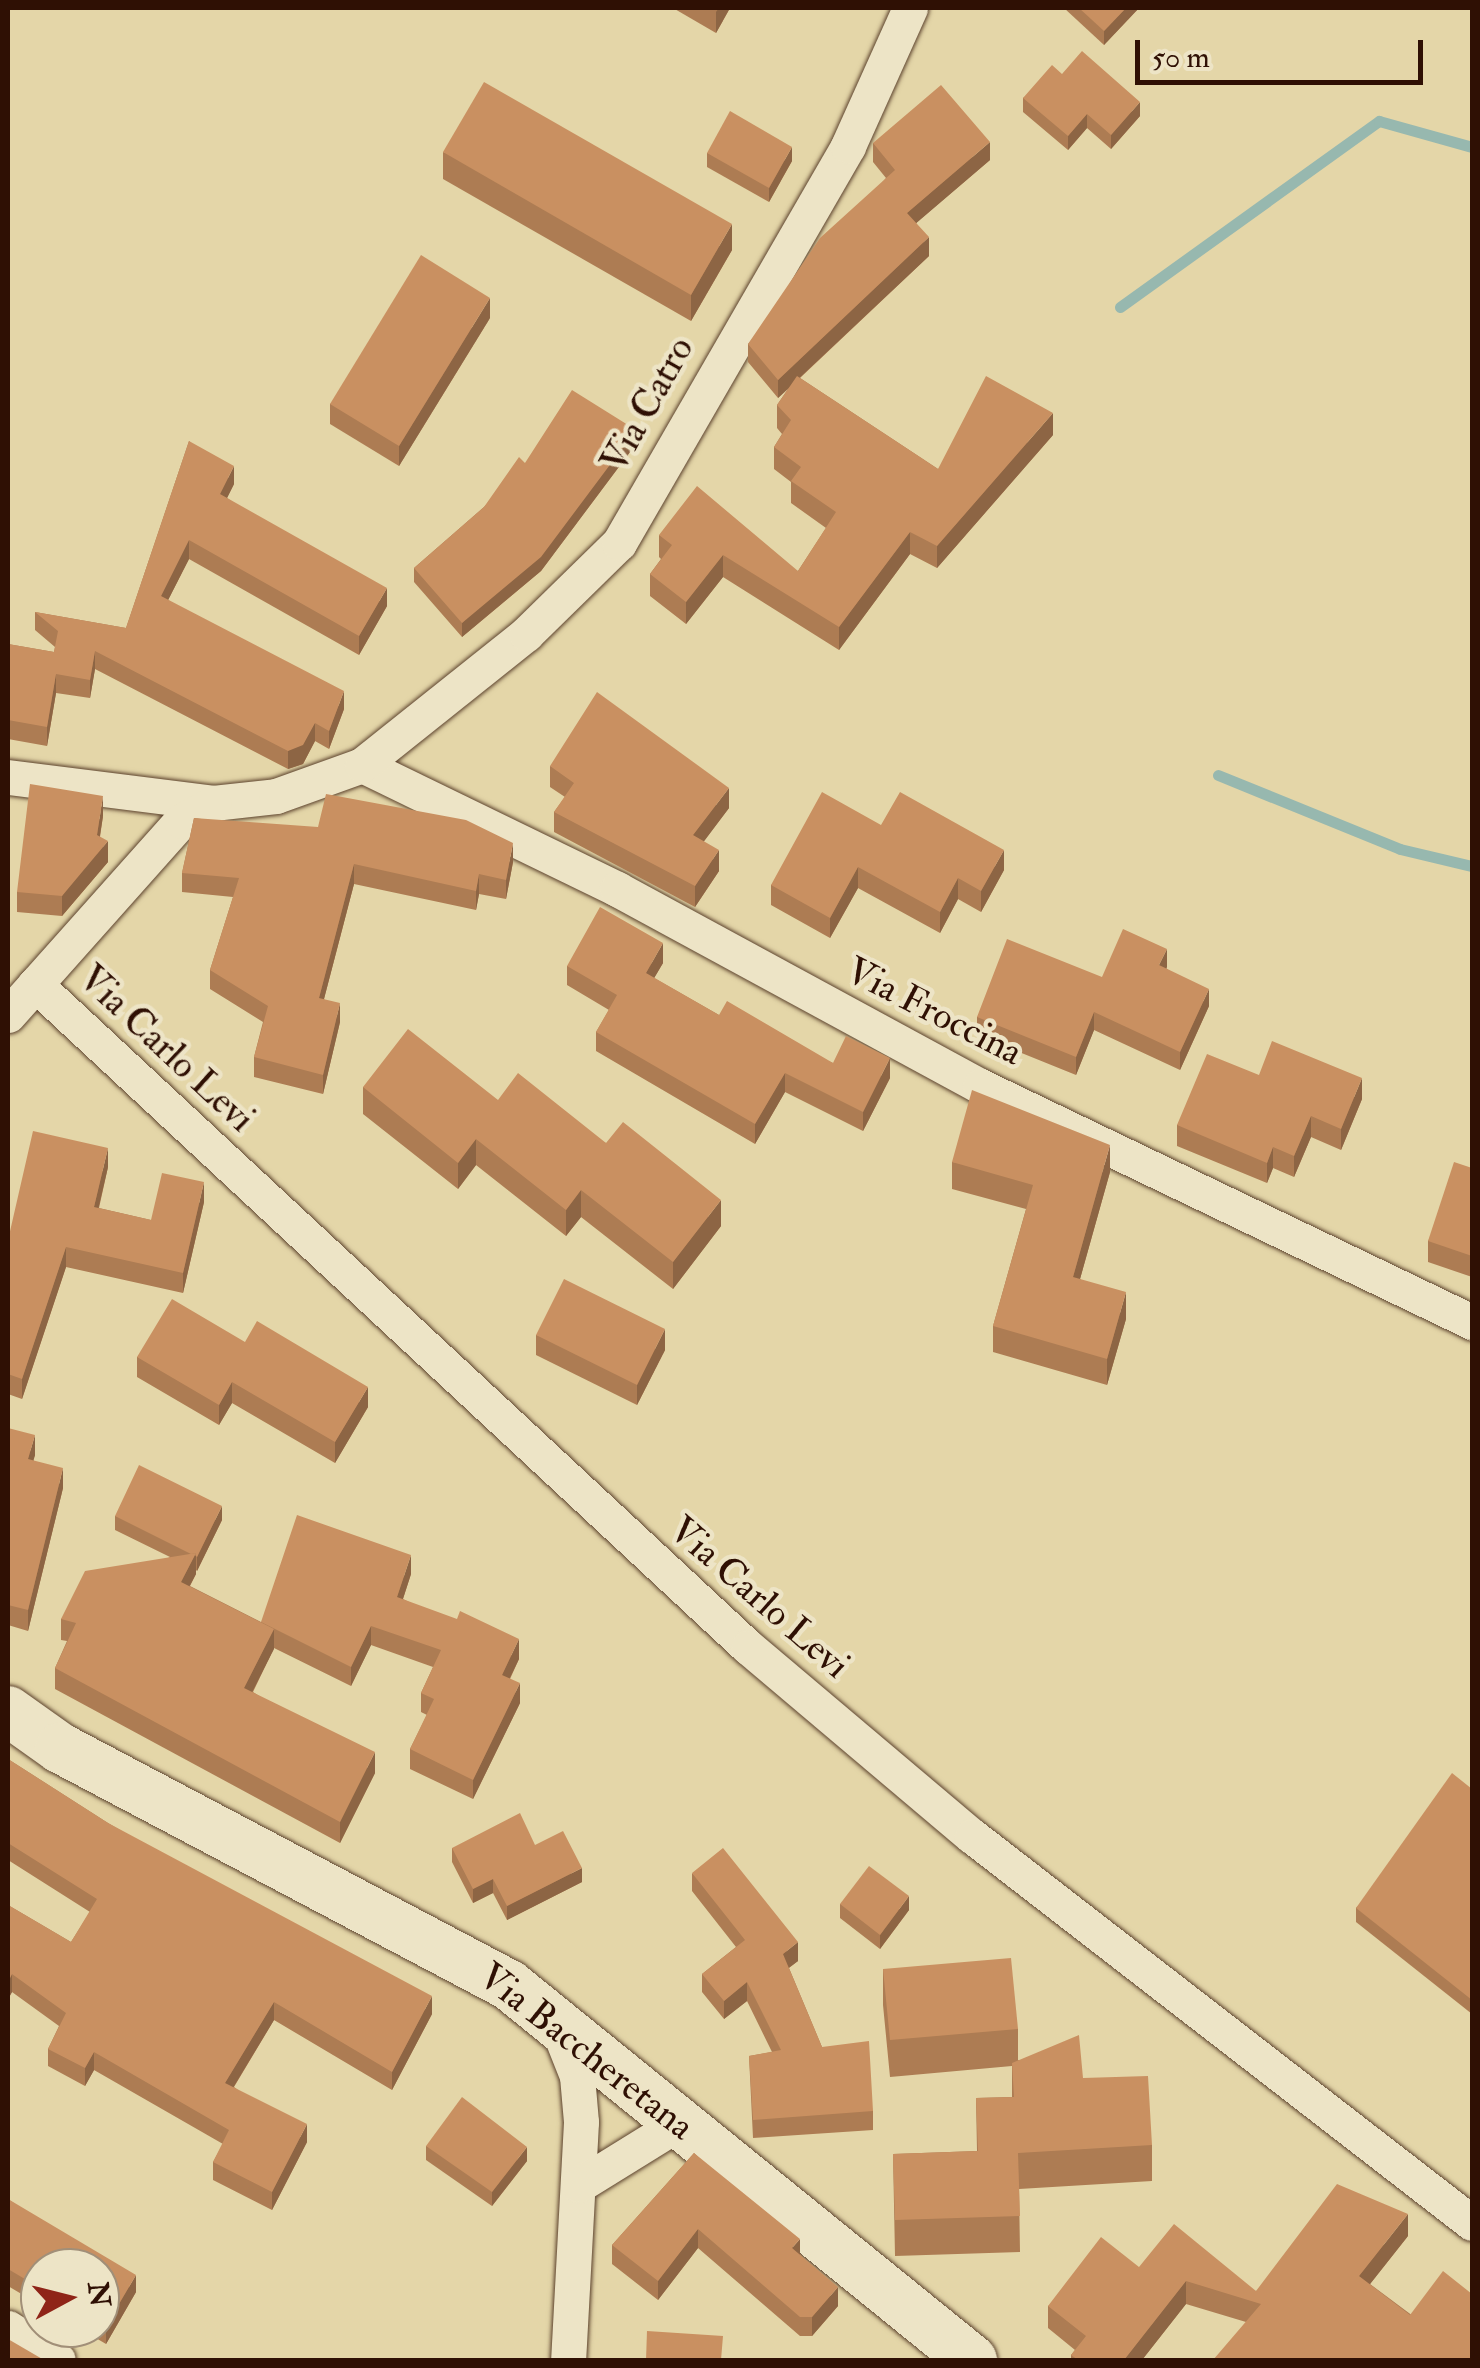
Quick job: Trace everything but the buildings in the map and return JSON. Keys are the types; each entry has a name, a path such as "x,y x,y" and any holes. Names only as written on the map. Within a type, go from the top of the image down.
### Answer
{"street":[{"name":"Via Catro","path":"214,804 276,796 362,765 526,634 618,543 848,146 910,8"},
{"name":"Via Froccina","path":"362,765 616,889 980,1086 1472,1322"},
{"path":"8,776 214,804"},
{"path":"8,1015 181,820 214,804"},
{"name":"Via Carlo Levi","path":"36,984 748,1647 972,1836 1472,2224"},
{"name":"Via Baccheretana","path":"8,1711 60,1748 509,1985 972,2360"},
{"path":"556,2022 577,2076 579,2184 568,2360"},
{"path":"579,2184 679,2123"},
{"path":"8,2328 58,2360"}],"waterway":[{"path":"1120,307 1379,121 1472,147"},
{"path":"1218,775 1400,849 1472,866"}]}
